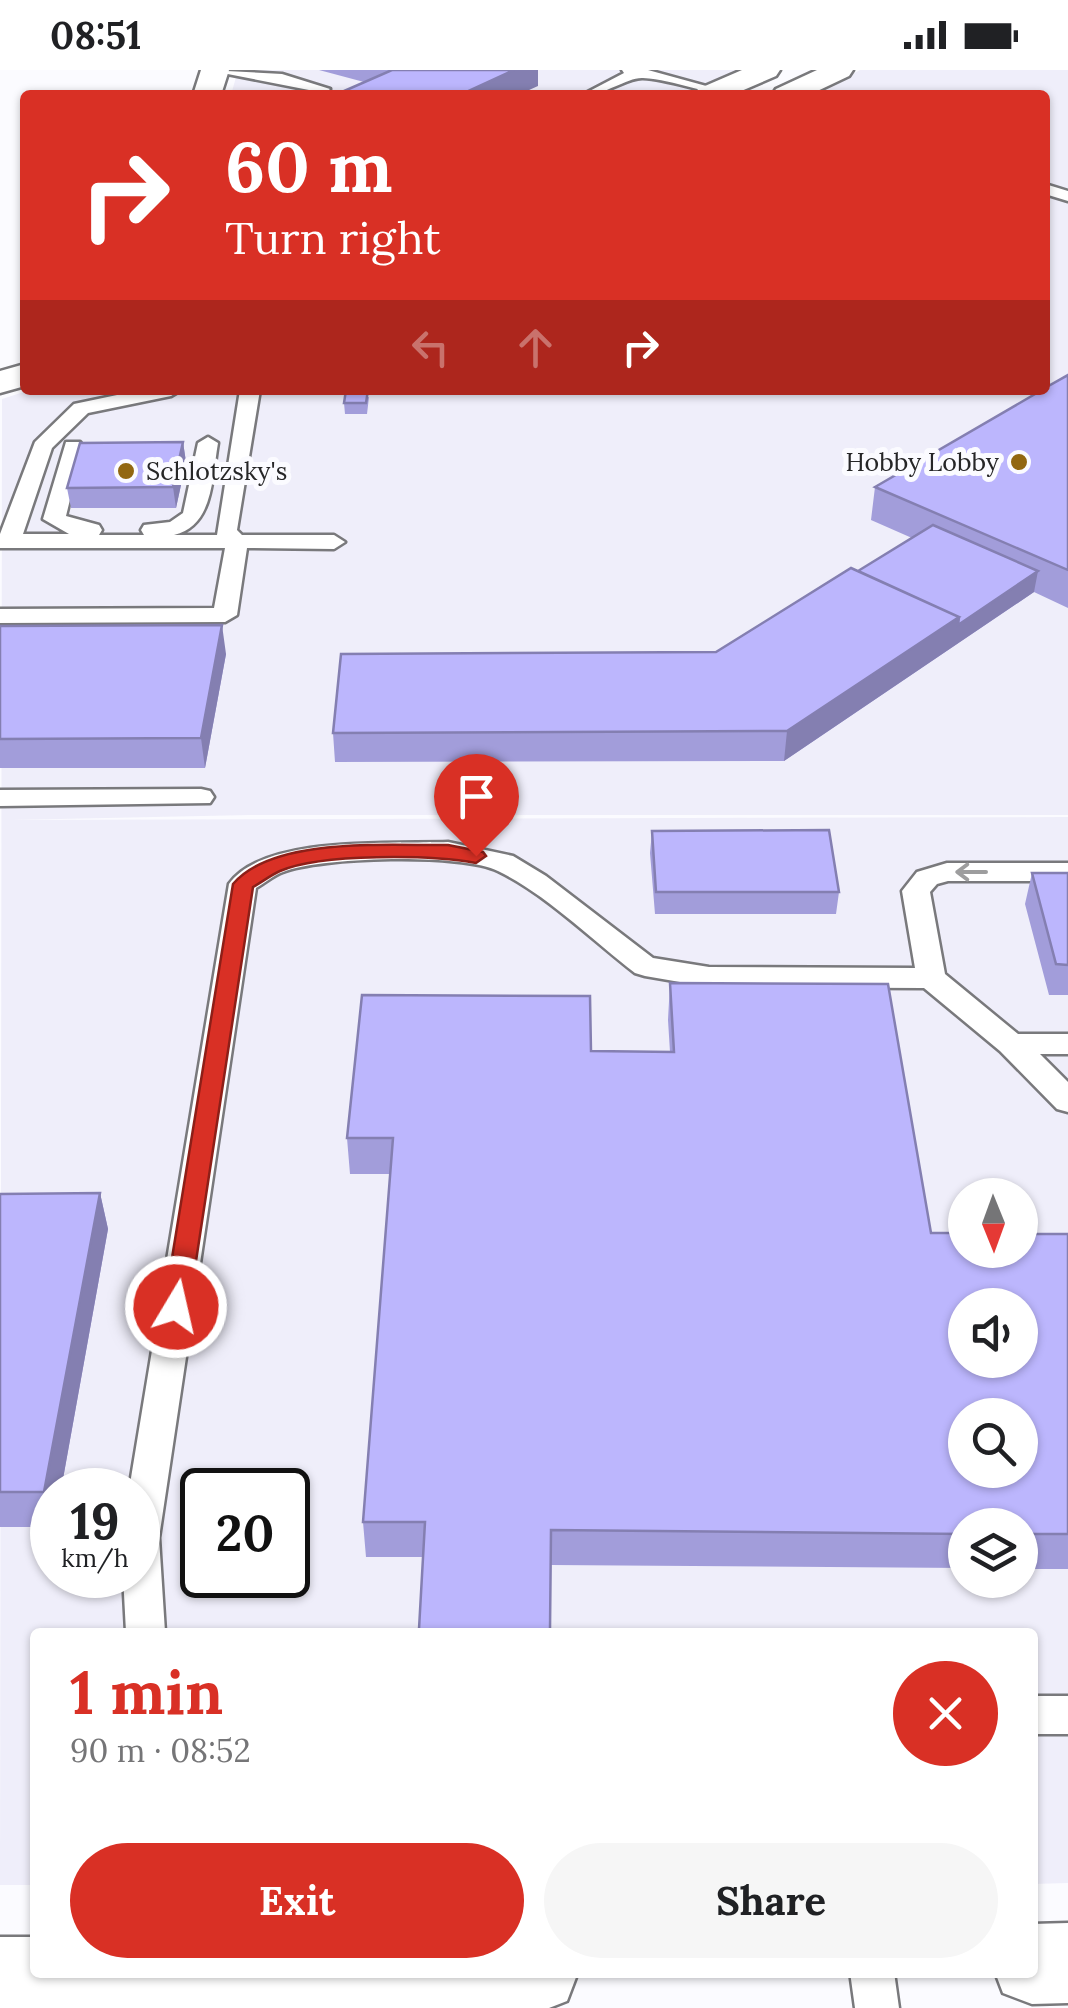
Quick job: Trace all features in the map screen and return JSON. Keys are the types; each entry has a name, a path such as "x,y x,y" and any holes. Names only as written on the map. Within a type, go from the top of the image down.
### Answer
{"street":[{"path":"727,90 766,70"},
{"path":"797,90 839,70"},
{"path":"1038,1964 1068,1963"},
{"path":"0,1978 146,1986 370,1978"}],"lane":[{"path":"215,70 282,79 320,90"},
{"path":"599,90 634,71 704,90"},
{"path":"70,395 81,408"},
{"path":"146,395 81,408 42,446 5,541 334,542"},
{"path":"237,542 226,532 249,395"},
{"path":"42,446 83,445 54,519 78,530 163,530 186,524 193,516 199,443 241,442"},
{"path":"0,616 226,615 237,542"},
{"path":"0,798 201,797"},
{"path":"145,1628 140,1538 243,884 274,865 323,854 448,852 503,862 536,882 645,966 709,977 931,978 1011,1044 1068,1101"},
{"path":"931,978 916,891 926,878 947,872 1068,872"},
{"path":"1011,1044 1068,1044"},
{"path":"1038,1715 1068,1715"},
{"path":"873,1978 877,2008"}],"shaded area":[{"path":"238,70 744,70 698,90 232,90"},
{"path":"860,70 1068,70 1068,815 250,815 11,820 1068,817 1068,1883 1038,1884 1038,1628 30,1628 30,1885 0,1885 2,399 20,393 1050,395 1050,90 824,90"}],"building":[{"path":"392,70 514,70 471,90 346,90"},
{"name":"Hobby Lobby","path":"1068,375 1068,570 875,487 1033,395 1050,395 1050,385"},
{"path":"345,395 367,395 366,403 344,403"},
{"path":"183,442 173,487 67,488 80,443"},
{"path":"933,525 1038,571 958,625 959,617 858,571"},
{"path":"851,568 959,617 787,731 333,733 341,654 716,652"},
{"path":"222,625 201,738 0,739 0,626"},
{"path":"829,830 839,892 656,892 652,831"},
{"path":"1032,873 1068,873 1068,965 1056,964"},
{"path":"670,983 888,984 931,1233 948,1233 948,1268 1038,1268 1038,1234 1068,1234 1068,1534 1038,1534 1038,1508 948,1508 948,1534 551,1530 550,1628 419,1628 425,1522 363,1522 393,1138 347,1138 362,995 590,996 591,1051 674,1052"},
{"path":"100,1193 48,1468 30,1468 30,1492 0,1492 0,1194"}],"place":[{"name":"Hobby Lobby","path":"1019,462"},
{"name":"Schlotzsky's","path":"126,471"}],"route":[{"path":"176,1307 243,884 274,865 323,854 448,852 476,856"}]}
